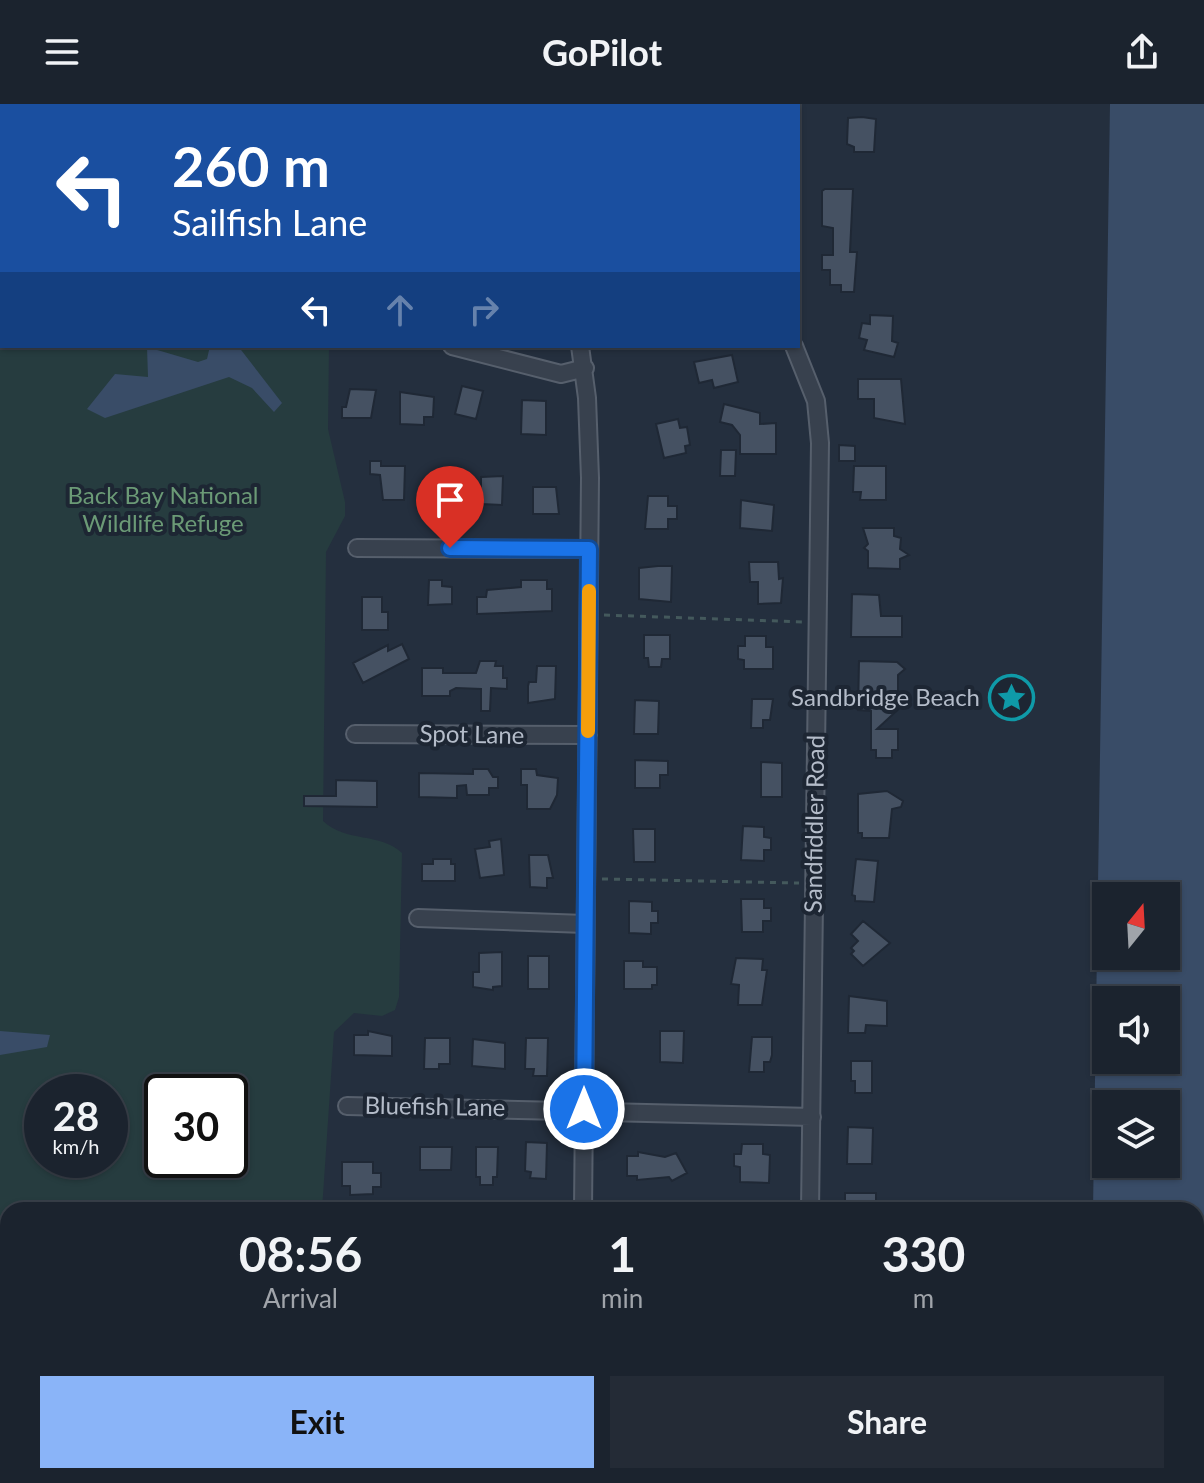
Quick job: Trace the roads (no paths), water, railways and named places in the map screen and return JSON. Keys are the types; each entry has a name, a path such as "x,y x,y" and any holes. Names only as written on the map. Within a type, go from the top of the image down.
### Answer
{"street":[{"path":"460,348 561,374 585,368"},
{"path":"580,348 585,368 589,549 583,1202"},
{"name":"Sandfiddler Road","path":"795,348 816,401 819,421 810,1202"},
{"path":"357,548 589,549"},
{"name":"Spot Lane","path":"355,734 588,735"},
{"path":"418,918 585,924"},
{"name":"Bluefish Lane","path":"347,1106 584,1109 812,1117"}],"water":[{"path":"1110,104 1204,104 1204,1202 1093,1202 1093,1178 1180,1178 1180,1090 1095,1090 1095,1074 1180,1074 1180,986 1096,986 1097,970 1180,970 1180,882 1098,882"},
{"path":"147,348 198,362 207,359 210,348 240,348 282,403 274,412 252,388 229,377 105,418 87,409 115,374 148,377"},
{"path":"0,1031 50,1035 47,1047 0,1055"}],"place":[{"name":"Sandbridge Beach","path":"1011,698"}],"park label":[{"name":"Back Bay National Wildlife Refuge","path":"163,510"}]}
